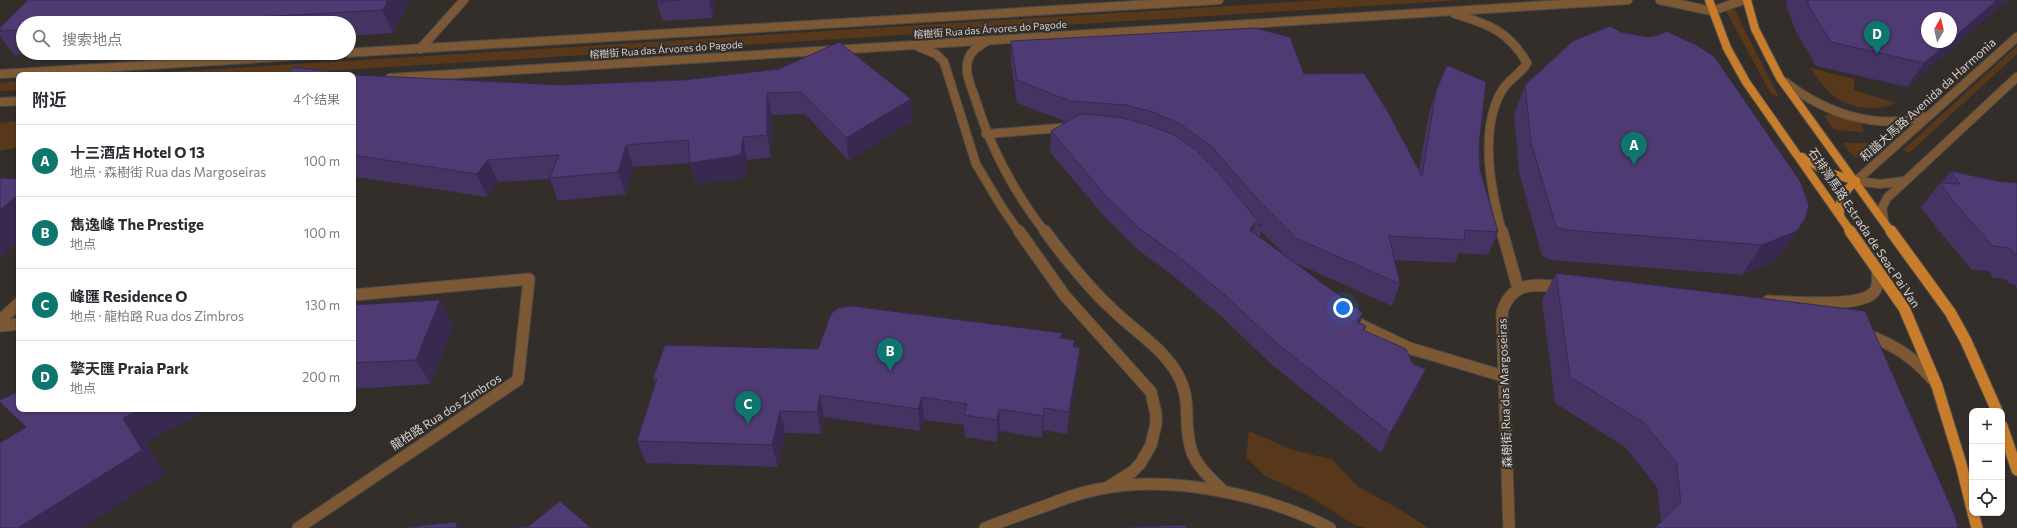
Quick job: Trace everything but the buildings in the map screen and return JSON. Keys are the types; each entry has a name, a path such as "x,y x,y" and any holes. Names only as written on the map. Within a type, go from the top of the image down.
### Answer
{"main road":[{"name":"石排灣馬路 Estrada de Seac Pai Van","path":"1709,0 1727,48 1746,82 1904,308 1938,386 1969,497"},
{"name":"石排灣馬路 Estrada de Seac Pai Van","path":"1747,0 1755,29 1780,78 1950,312 1966,341 1996,408"},
{"path":"1794,150 1808,162 1827,172 1856,181"},
{"path":"1840,216 1838,203 1843,193 1856,181"},
{"path":"2005,435 2017,470"},
{"path":"1974,516 1977,528"}],"street":[{"path":"420,49 464,0"},
{"name":"榕樹街 Rua das Árvores do Pagode","path":"356,53 1219,0"},
{"name":"榕樹街 Rua das Árvores do Pagode","path":"385,78 1628,0"},
{"path":"1660,0 1712,11 1744,0"},
{"path":"1447,12 1489,24 1504,33 1520,48 1527,63 1525,68 1511,78 1501,92 1492,112 1488,145 1489,176 1493,198 1518,288 1539,285 1570,288"},
{"name":"和諧大馬路 Avenida da Harmonia","path":"1856,181 2017,37"},
{"path":"988,40 973,49 968,55 966,62 967,75 986,134 1000,162 1013,185 1051,240 1124,323 1160,353 1175,370 1188,405 1189,433 1192,454 1202,470 1224,492"},
{"path":"905,46 923,49 941,57 976,164 1003,209 1065,296 1151,392 1156,407 1157,423 1153,441 1142,462 1131,473 1108,487"},
{"name":"榕樹街 Rua das Árvores do Pagode","path":"34,72 235,60"},
{"name":"榕樹街 Rua das Árvores do Pagode","path":"0,74 16,73"},
{"path":"1884,220 1882,208 1887,198 2017,77"},
{"path":"1780,78 1795,91 1816,103 1841,113 1867,120 1893,122 1914,121 1930,115"},
{"path":"0,102 16,101"},
{"path":"986,134 1040,128 1085,127"},
{"path":"1856,181 1872,184 1892,184 1908,180"},
{"path":"1760,301 1840,303 1859,300 1872,294 1878,283 1877,270"},
{"name":"龍柏路 Rua dos Zimbros","path":"298,528 518,380 529,280 356,295"},
{"name":"森樹街 Rua das Margoseiras","path":"1509,528 1502,312 1507,297 1518,288"},
{"path":"0,321 16,306"},
{"path":"1347,318 1373,334 1417,353 1503,376"},
{"path":"0,326 16,324"},
{"path":"1856,330 1881,339 1904,352 1924,369 1938,386"},
{"path":"985,528 1068,498 1108,487 1175,485 1224,492 1288,509 1330,528"}],"shaded area":[{"path":"1323,0 1463,0 310,72 170,72"},
{"path":"1729,8 1736,11 1779,97 1771,94 1726,11"},
{"path":"2017,46 2017,54 1909,153 1903,150"},
{"path":"1810,68 1854,79 1854,90 1896,103 1888,106 1872,108 1863,108 1847,104 1830,92"},
{"path":"16,81 16,90 0,91 0,83"},
{"path":"1829,114 1861,123 1864,132 1834,130 1824,116"},
{"path":"16,121 16,148 0,151 0,123"},
{"path":"1843,143 1872,143 1878,150 1863,159 1851,154"},
{"path":"1249,431 1290,449 1333,460 1357,486 1401,510 1428,528 1366,528 1353,524 1307,495 1265,476 1246,457"}],"place":[{"name":"擎天匯 Praia Park","path":"1877,54"},
{"name":"十三酒店 Hotel O 13","path":"1634,165"},
{"name":"雋逸峰 The Prestige","path":"890,371"},
{"name":"峰匯 Residence O","path":"748,424"}]}
